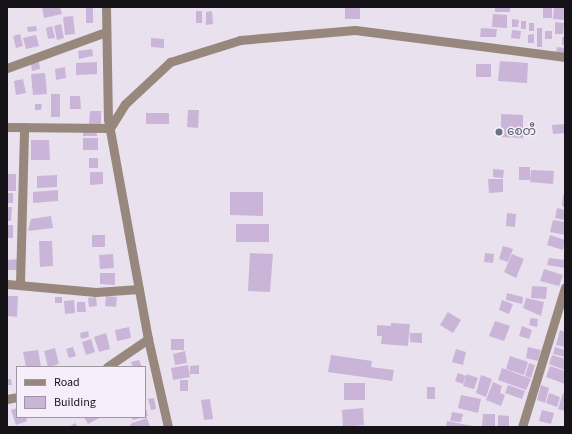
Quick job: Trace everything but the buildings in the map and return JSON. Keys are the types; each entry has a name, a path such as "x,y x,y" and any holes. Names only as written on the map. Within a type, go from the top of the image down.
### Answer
{"street":[{"path":"106,7 110,128 148,339 168,427"},
{"path":"110,128 125,104 170,62 240,40 355,30 565,57"},
{"path":"7,68 106,32"},
{"path":"7,127 110,128"},
{"path":"20,284 24,127"},
{"path":"7,284 96,292 139,289"},
{"path":"522,427 565,287"},
{"path":"108,366 148,339"}],"place":[{"name":"စေတီ","path":"499,132"}]}
